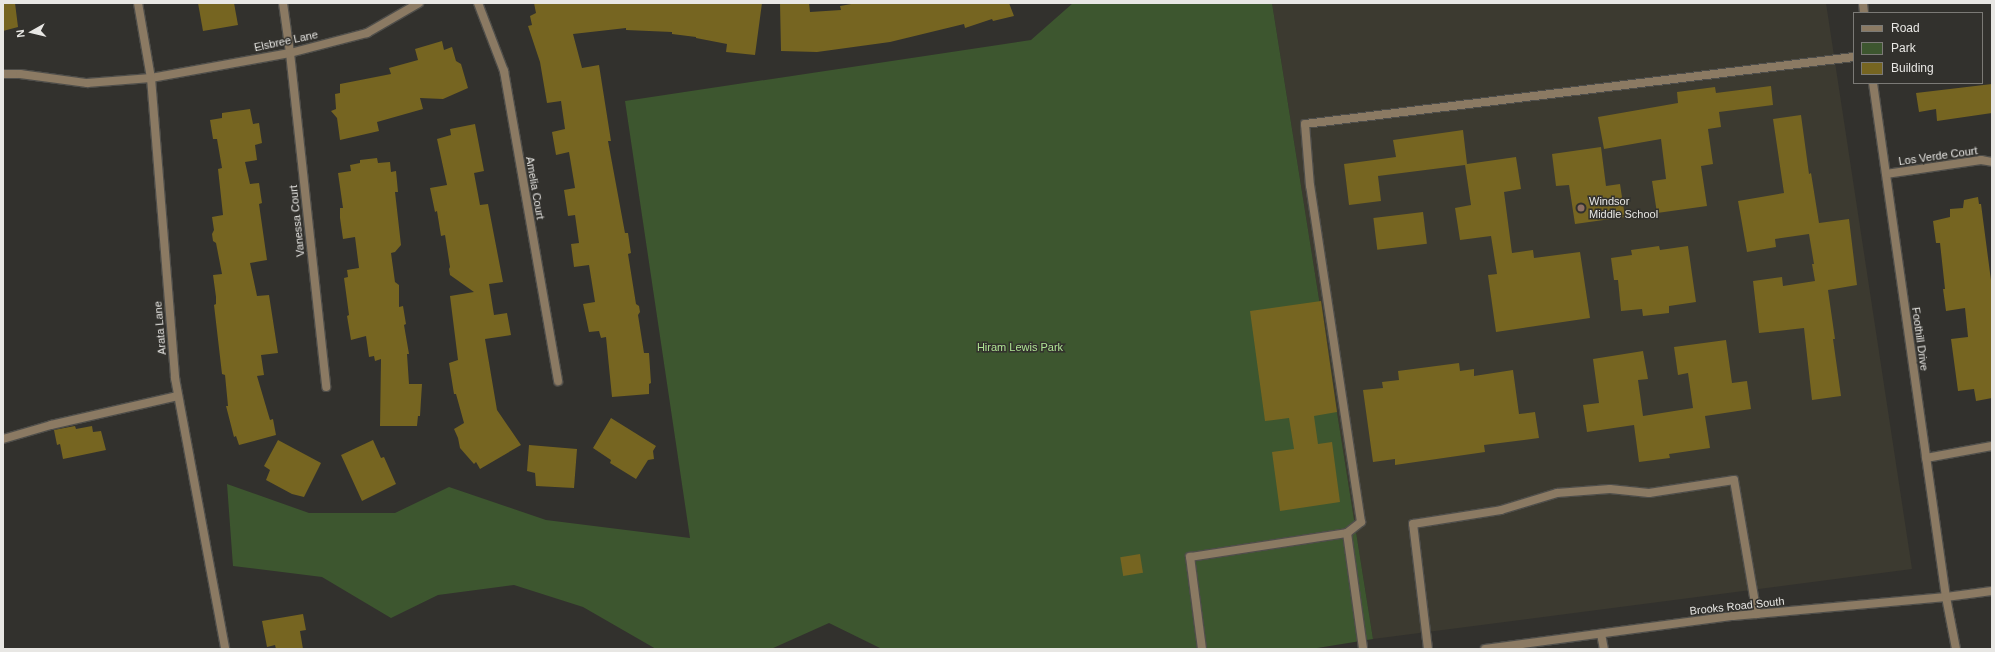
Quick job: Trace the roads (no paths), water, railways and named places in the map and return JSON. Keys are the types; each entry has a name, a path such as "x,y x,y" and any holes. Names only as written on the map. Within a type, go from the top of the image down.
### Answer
{"street":[{"name":"Arata Lane","path":"138,3 150,78 175,378 225,649"},
{"name":"Vanessa Court","path":"282,3 290,53 326,386"},
{"name":"Elsbree Lane","path":"3,74 20,74 87,83 150,78 290,53 367,33 419,3"},
{"name":"Amelia Court","path":"478,3 504,71 558,381"},
{"path":"1202,649 1190,557 1347,533 1361,522 1310,186 1305,124 1853,57"},
{"name":"Foothill Drive","path":"1873,84 1946,597 1956,649"},
{"name":"Los Verde Court","path":"1886,174 1981,160 1992,162"},
{"path":"3,439 51,425 178,396"},
{"path":"1926,458 1992,446"},
{"path":"1428,649 1413,524 1501,510 1557,493 1610,489 1649,493 1734,480 1756,614"},
{"path":"1347,533 1363,649"},
{"name":"Brooks Road South","path":"1485,649 1756,614 1946,597 1992,591"},
{"path":"1601,634 1604,649"}],"place":[{"name":"Windsor Middle School","path":"1581,208"}],"park label":[{"name":"Hiram Lewis Park","path":"1020,347"}]}
